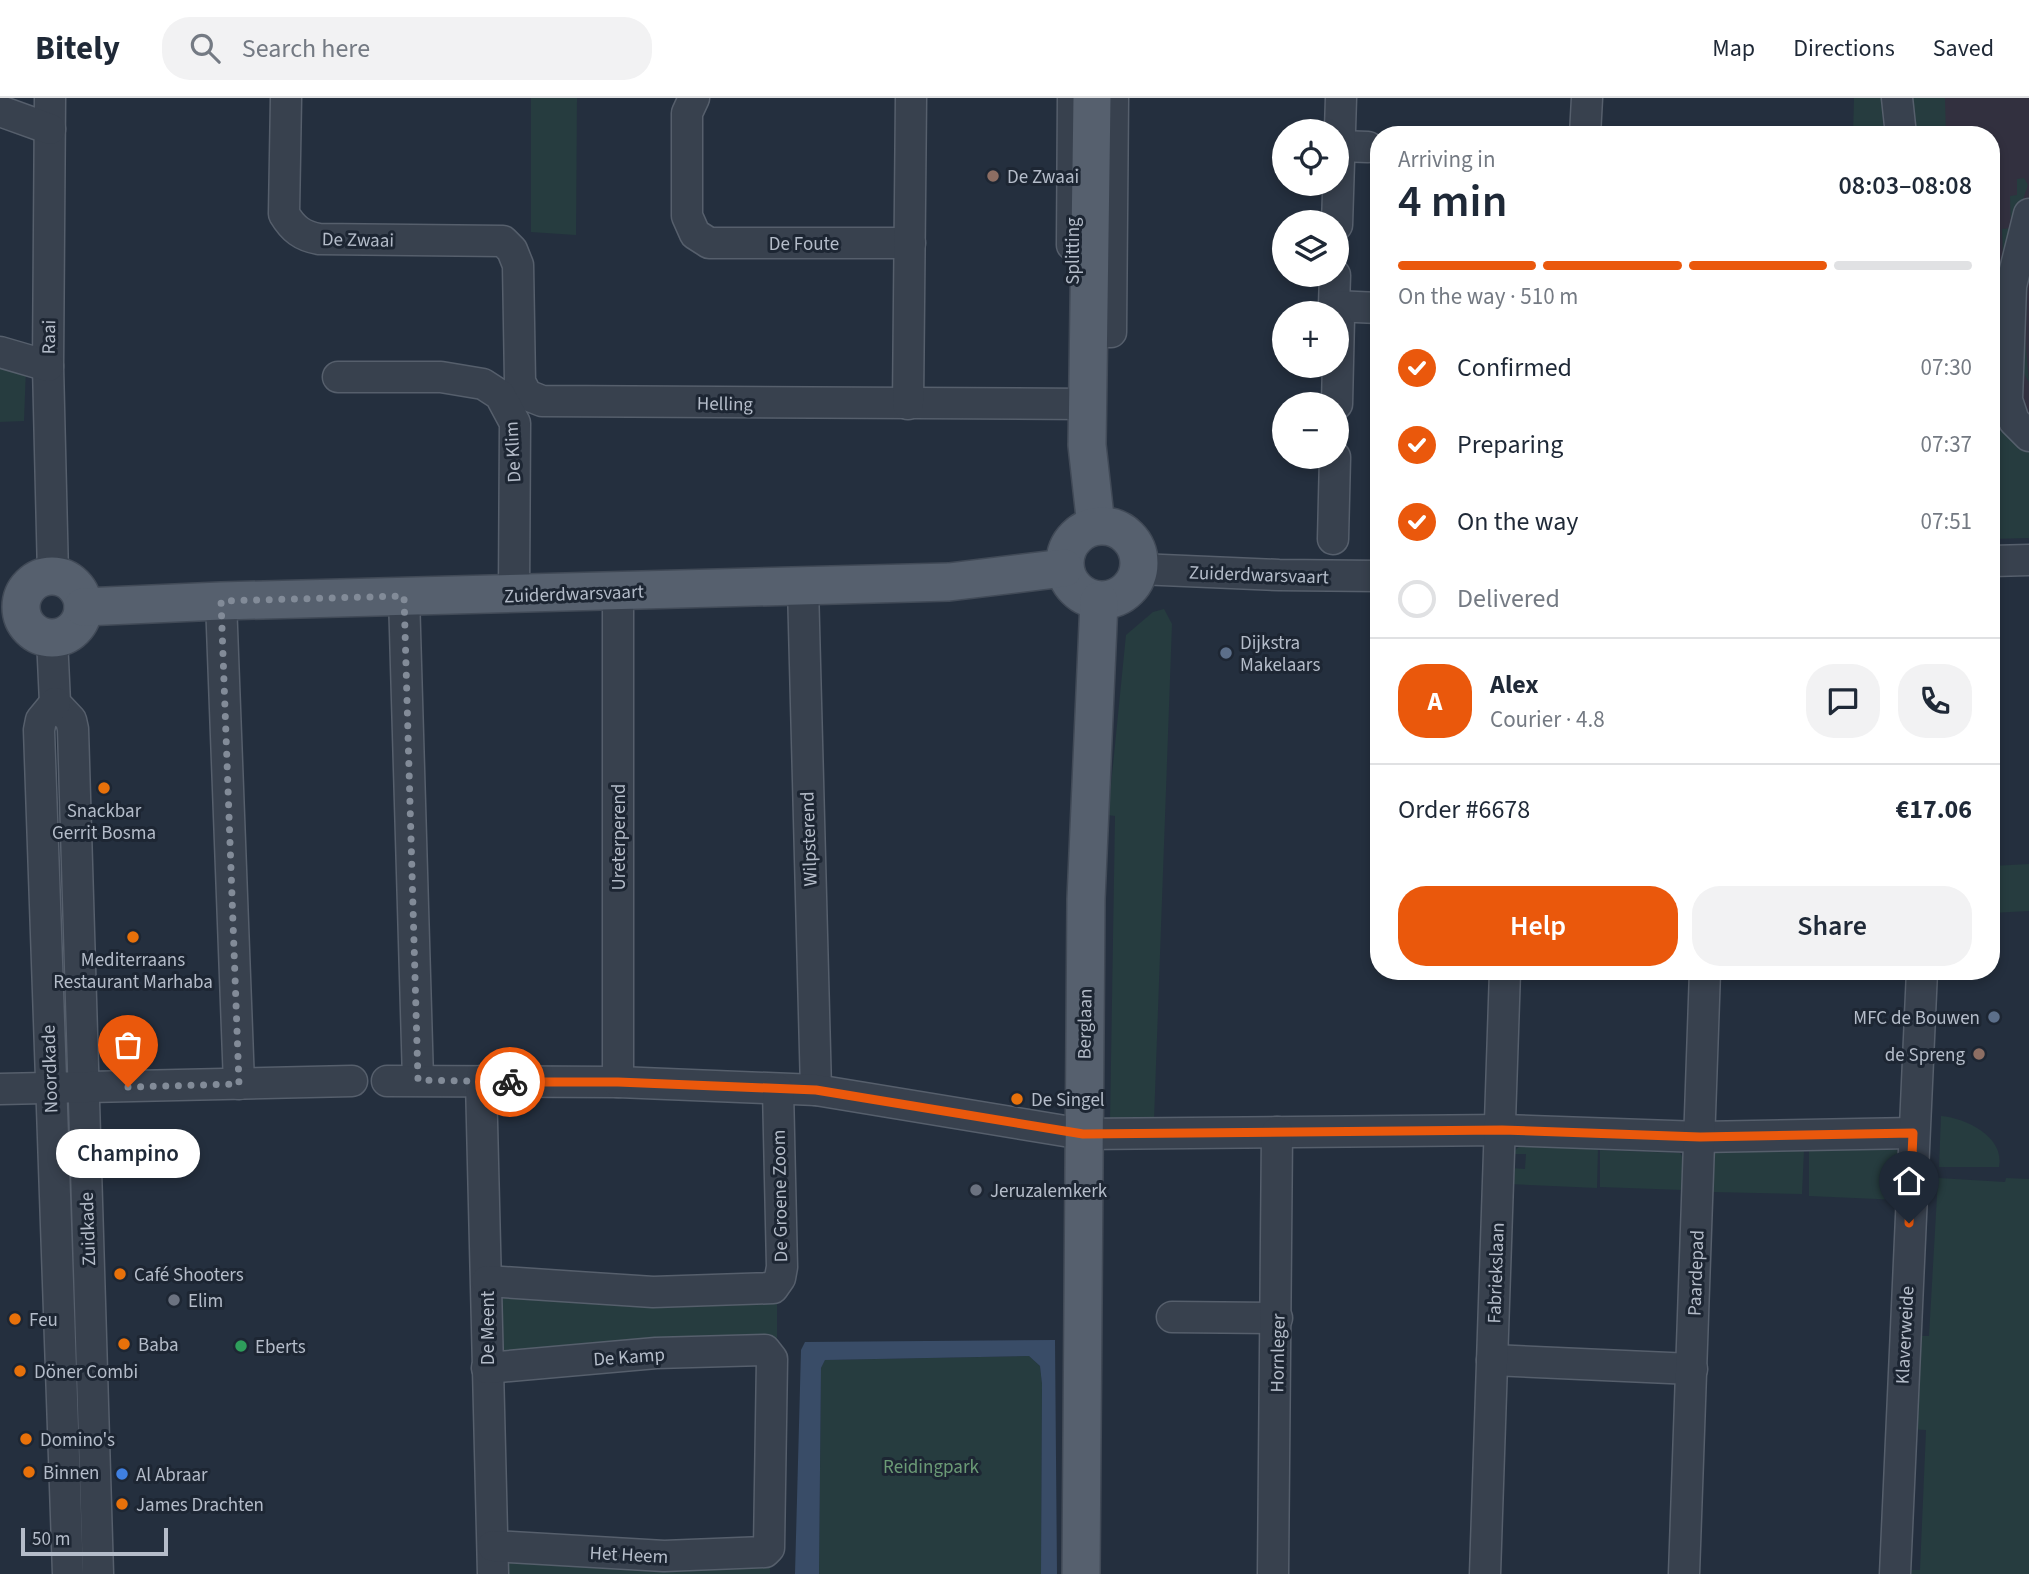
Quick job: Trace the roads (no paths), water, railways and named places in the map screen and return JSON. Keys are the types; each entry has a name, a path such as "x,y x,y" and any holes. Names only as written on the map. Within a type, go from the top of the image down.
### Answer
{"main road":[{"name":"Splitting","path":"1092,98 1101,332 1079,405 1096,526"},
{"path":"1096,526 1110,526 1123,532 1133,542 1139,555 1139,569 1134,582 1125,593 1099,601 1076,590 1064,568 1066,553 1072,540 1083,531 1096,526"},
{"name":"Zuiderdwarsvaart","path":"83,607 949,582 1064,568"},
{"path":"53,575 71,582 82,598 83,607 82,617 70,632 52,638 42,637 10,607 34,581 53,575"},
{"name":"Berglaan","path":"1081,1574 1086,900 1099,601"}],"street":[{"name":"Raai","path":"50,98 48,366 53,575"},
{"name":"De Zwaai","path":"286,98 284,214 303,236 319,239 491,239 503,241 512,250"},
{"name":"De Foute","path":"694,98 687,113 687,216 695,234 709,243 910,243"},
{"path":"908,404 911,98"},
{"name":"Splitting","path":"1073,98 1079,405"},
{"name":"Splitting","path":"1101,332 1113,98"},
{"path":"1341,98 1354,147 1347,210"},
{"path":"1585,126 1587,98"},
{"path":"1896,98 1900,126"},
{"path":"0,111 50,129"},
{"path":"2029,215 2011,286 2009,366 2029,423"},
{"name":"De Klim","path":"512,250 518,265 520,382 527,395 542,401"},
{"path":"1349,307 1370,308"},
{"path":"0,352 48,366"},
{"name":"De Klim","path":"338,377 441,377 483,384 500,395 515,423 514,594"},
{"name":"Helling","path":"542,401 1079,405"},
{"path":"2022,402 2014,421 2029,436"},
{"path":"1333,539 1335,469"},
{"path":"2000,561 2029,560"},
{"name":"Zuiderdwarsvaart","path":"1139,569 1305,589 1370,578"},
{"name":"Wilpsterend","path":"803,587 816,1090"},
{"name":"Ureterperend","path":"618,591 618,1082"},
{"path":"404,596 418,1080"},
{"path":"221,601 239,1084"},
{"path":"52,638 55,704"},
{"name":"Zuidkade","path":"55,704 71,720 74,729 97,1574"},
{"name":"Noordkade","path":"55,704 41,720 39,730 49,1089 68,1574"},
{"name":"Fabriekslaan","path":"1485,1574 1502,1130 1505,980"},
{"name":"Paardepad","path":"1684,1574 1705,980"},
{"name":"Klaverweide","path":"1895,1574 1922,980"},
{"path":"0,1089 352,1081"},
{"path":"387,1081 618,1082 816,1090 1083,1134 1502,1130 1700,1137 1913,1133"},
{"name":"De Meent","path":"481,1082 493,1560"},
{"name":"De Groene Zoom","path":"487,1281 653,1292 773,1288 782,1267 778,1090"},
{"name":"Hornleger","path":"1273,1574 1278,1318 1277,1132"},
{"path":"1172,1317 1278,1318"},
{"name":"De Kamp","path":"488,1368 656,1353 765,1350 772,1359 769,1548 765,1552"},
{"path":"1492,1360 1692,1369"},
{"path":"66,1523 96,1522"},
{"name":"Het Heem","path":"493,1560 765,1552"}],"water":[{"path":"1055,1340 1057,1574 1041,1574 1042,1384 1040,1366 1029,1356 825,1360 821,1368 819,1574 795,1574 801,1350 805,1342"}],"place":[{"name":"De Zwaai","path":"993,176"},
{"name":"Dijkstra Makelaars","path":"1226,653"},
{"name":"Snackbar Gerrit Bosma","path":"104,788"},
{"name":"Mediterraans Restaurant Marhaba","path":"133,937"},
{"name":"MFC de Bouwen","path":"1994,1017"},
{"name":"de Spreng","path":"1979,1054"},
{"name":"Champino","path":"128,1087"},
{"name":"De Singel","path":"1017,1099"},
{"name":"Jeruzalemkerk","path":"976,1190"},
{"name":"Café Shooters","path":"120,1274"},
{"name":"Elim","path":"174,1300"},
{"name":"Feu","path":"15,1319"},
{"name":"Baba","path":"124,1344"},
{"name":"Eberts","path":"241,1346"},
{"name":"Döner Combi","path":"20,1371"},
{"name":"Domino's","path":"26,1439"},
{"name":"Binnen","path":"29,1472"},
{"name":"Al Abraar","path":"122,1474"},
{"name":"James Drachten","path":"122,1504"}],"park label":[{"name":"Reidingpark","path":"931,1466"}]}
